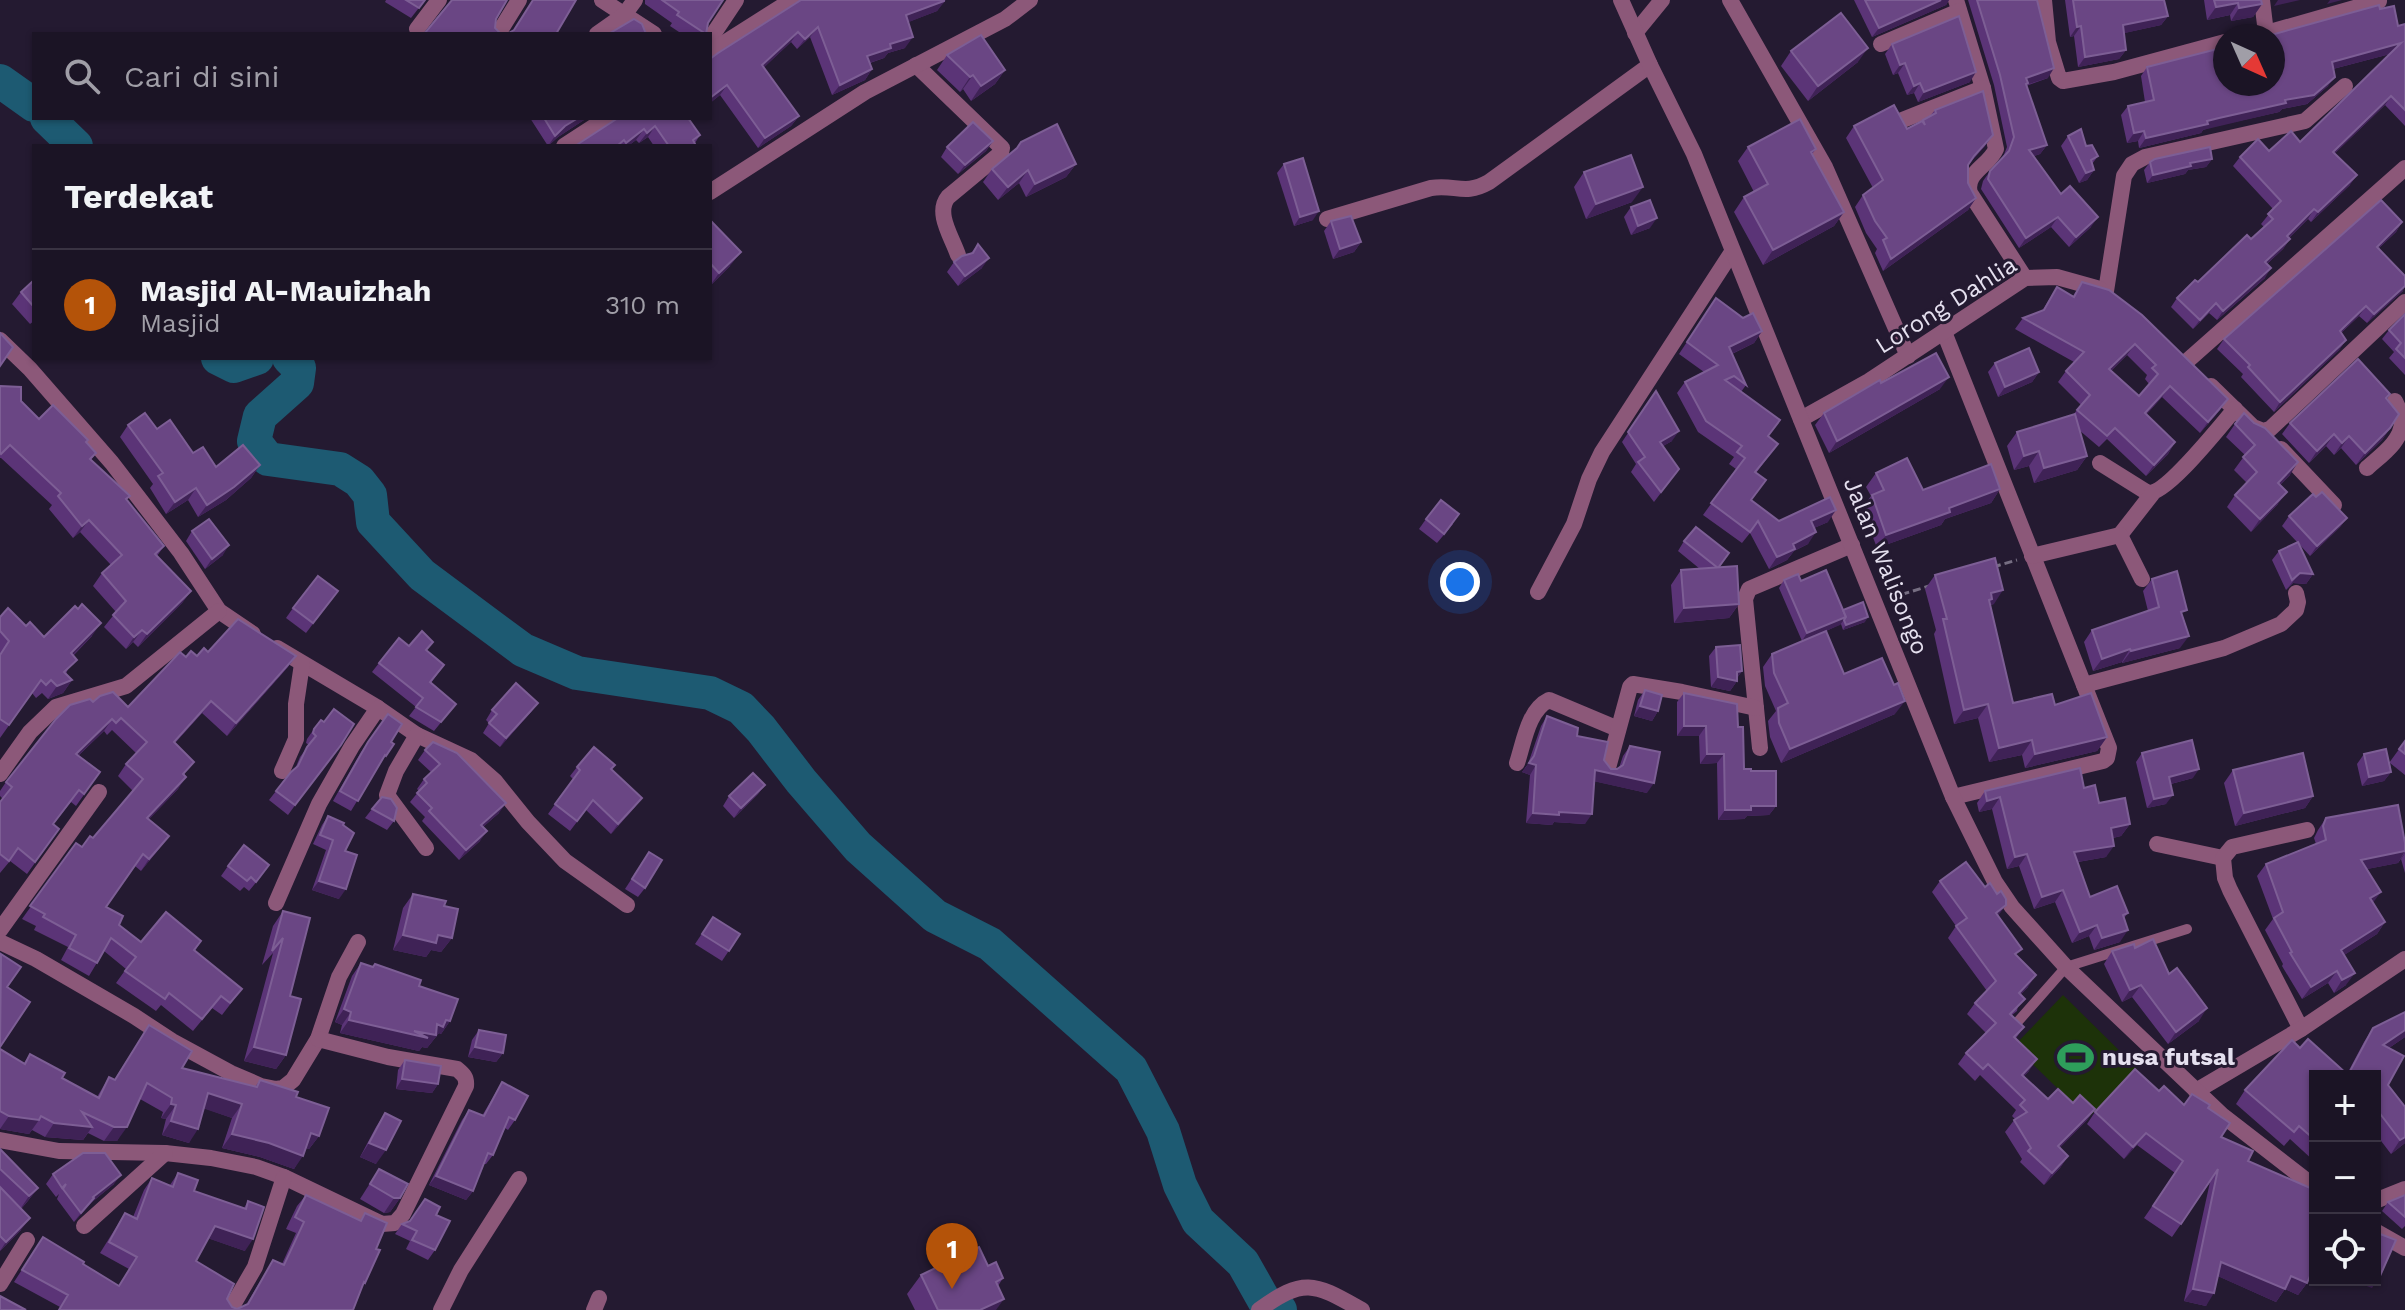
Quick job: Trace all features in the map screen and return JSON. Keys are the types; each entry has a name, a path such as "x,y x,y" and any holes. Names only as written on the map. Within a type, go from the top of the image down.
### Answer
{"street":[{"path":"417,29 439,0"},
{"path":"499,32 519,0"},
{"path":"602,0 651,32"},
{"path":"600,32 624,15 635,0"},
{"path":"712,36 736,0"},
{"path":"712,51 792,0"},
{"path":"712,191 865,92 1005,19 1030,0"},
{"name":"Jalan Walisongo","path":"1621,0 1694,154 1953,797 1995,882 2012,907 2066,967 2196,1091 2309,1182"},
{"path":"1635,33 1662,0"},
{"path":"1730,0 1825,167 1908,356"},
{"path":"2044,0 2048,42 2058,75 2063,81 2114,72 2213,45"},
{"path":"2261,24 2262,0"},
{"path":"2285,28 2379,1"},
{"path":"1881,44 1958,6 1983,88 1996,149 1993,157 1970,178 1968,186 2025,278"},
{"path":"916,65 1002,148 1001,153 943,204 942,212 958,255"},
{"path":"1327,219 1431,188 1476,189 1650,65"},
{"name":"Lorong Dahlia","path":"1801,419 1869,381 2025,278 2057,277 2112,296 2124,176 2132,164 2145,157 2305,121 2345,86"},
{"path":"1900,121 1983,88"},
{"path":"567,144 604,120"},
{"path":"2334,505 2263,431 2253,427 2180,356 2405,168"},
{"path":"1538,592 1574,524 1602,452 1732,252"},
{"path":"2263,431 2276,425 2354,359 2405,302"},
{"path":"1944,332 2109,748 2103,761 1953,797"},
{"path":"0,340 30,369 112,463 181,553 219,611 417,735 471,760 495,781 565,861 627,905"},
{"path":"2367,468 2398,436 2402,419 2400,402 2380,387"},
{"path":"2032,556 2120,535 2152,494 2187,464 2235,409"},
{"path":"2100,463 2152,494"},
{"path":"2120,535 2142,579"},
{"path":"1760,748 1746,593 1773,578 1852,545"},
{"path":"2084,685 2224,648 2281,624 2296,610 2296,593"},
{"path":"0,774 30,732 56,707 126,686 219,611"},
{"path":"282,771 296,739 296,704 302,664"},
{"path":"1608,768 1633,684 1756,708"},
{"path":"1517,763 1533,714 1549,700 1618,729"},
{"path":"276,903 319,804 378,708"},
{"path":"417,735 396,771 387,795 426,848"},
{"path":"0,930 99,792"},
{"path":"2301,1029 2230,890 2223,858 2232,847 2307,830"},
{"path":"2157,844 2223,858"},
{"path":"0,942 48,966 172,1041 261,1086 276,1089 290,1083 318,1039 339,977 358,942"},
{"path":"2196,1091 2301,1029 2405,959"},
{"path":"0,1140 59,1151 165,1153 241,1164 284,1177 382,1224 395,1223 403,1214 466,1086 464,1074 457,1069 388,1057 318,1039"},
{"path":"84,1226 165,1153"},
{"path":"230,1310 255,1267 284,1177"},
{"path":"441,1310 461,1270 519,1179"},
{"path":"2381,1199 2405,1189"},
{"path":"2381,1234 2405,1248"},
{"path":"0,1284 27,1240"},
{"path":"1259,1310 1294,1288 1320,1288 1362,1310"}],"lane":[{"path":"2014,1026 2066,967 2187,929"}],"path":[{"path":"1989,568 2032,556"},
{"path":"1875,602 1932,585"}],"green space":[{"name":"nusa futsal","path":"2063,995 2137,1068 2088,1118 2014,1046"}],"building":[{"path":"406,0 425,0 419,8"},
{"path":"452,0 507,0 496,19 495,28 499,32 426,32"},
{"path":"533,0 576,0 557,32 510,32"},
{"path":"662,0 723,0 708,23 706,32 677,15 679,12"},
{"path":"801,0 944,0 906,15 913,37 867,56 872,69 840,85 818,27 805,39 798,32 762,65 799,116 765,138 727,85 712,96 712,58"},
{"path":"1865,0 1941,0 1879,28"},
{"path":"1977,0 2037,0 2054,68 2026,78 2047,145 2029,150 2061,194 2070,186 2098,217 2076,237 2058,217 2026,238 1988,179 1990,171 2009,151 2014,137 2000,75"},
{"path":"2073,0 2164,0 2168,16 2123,25 2126,50 2085,57 2081,26 2077,27"},
{"path":"2214,0 2261,0 2262,4 2239,8 2238,3 2216,7"},
{"path":"2379,5 2380,9 2394,6 2398,26 2405,24 2405,110 2391,96 2333,152 2357,175 2318,212 2314,209 2287,236 2290,239 2265,262 2271,268 2223,311 2216,303 2200,320 2177,298 2247,235 2251,239 2273,219 2268,214 2281,201 2240,157 2258,139 2269,151 2291,131 2300,142 2401,43 2332,62 2335,77 2314,95 2207,121 2208,124 2146,138 2144,131 2134,133 2128,106 2154,100 2147,67 2213,50 2213,96 2285,96 2285,31"},
{"path":"1841,13 1868,48 1818,86 1791,51"},
{"path":"1959,16 1976,72 1924,92 1920,83 1914,86 1905,63 1900,65 1892,44"},
{"path":"634,19 642,24 645,32 612,32"},
{"path":"981,35 1005,70 981,86 973,75 970,77 947,55"},
{"path":"1983,91 1993,135 1968,165 1968,183 1976,198 1891,259 1883,240 1887,238 1863,195 1883,180 1854,126 1894,105 1907,129 1922,121 1925,125 1923,120 1936,113 1935,110"},
{"path":"1800,119 1816,149 1811,152 1844,212 1773,250 1744,197 1768,184 1748,147"},
{"path":"545,120 575,120 565,126 555,136"},
{"path":"615,120 689,120 700,135 693,140 695,144 668,144 655,126 647,133 644,129 626,143 624,140 619,144 578,144"},
{"path":"973,122 993,141 965,165 947,147"},
{"path":"1057,124 1076,164 1035,184 1028,170 1008,187 992,169 1021,142"},
{"path":"2081,129 2086,146 2092,145 2098,156 2091,160 2094,170 2086,173 2068,136"},
{"path":"2210,147 2212,159 2153,175 2150,162 2155,159"},
{"path":"1631,155 1643,187 1596,204 1584,172"},
{"path":"1303,158 1319,211 1300,217 1284,164"},
{"path":"1650,200 1657,218 1638,226 1631,207"},
{"path":"2381,200 2402,222 2377,247 2405,276 2405,286 2374,314 2366,306 2340,331 2346,340 2280,402 2224,339"},
{"path":"1351,216 1361,242 1340,249 1331,221"},
{"path":"712,222 741,252 719,273 712,265"},
{"path":"978,244 989,258 965,276 954,262 973,253"},
{"path":"32,282 32,305 21,292"},
{"path":"2082,282 2109,290 2142,315 2228,399 2208,422 2170,386 2145,413 2175,442 2154,465 2115,428 2107,436 2077,410 2090,395 2066,371 2084,352 2023,318 2044,310 2057,287 2074,297","holes":["2135,344 2156,365 2152,368 2158,374 2139,396 2109,369"]},
{"path":"1716,298 1743,318 1753,313 1762,331 1729,347 1746,385 1734,376 1725,380 1780,420 1768,436 1778,444 1755,472 1766,480 1751,500 1779,521 1830,497 1836,510 1811,521 1816,532 1793,544 1795,549 1777,557 1758,521 1750,532 1711,503 1745,458 1737,452 1742,446 1706,421 1685,382 1718,365 1687,342"},
{"path":"2405,314 2405,358 2396,349 2401,343 2389,330"},
{"path":"0,333 13,347 0,366"},
{"path":"2029,348 2039,372 2005,387 1995,363"},
{"path":"1936,353 1949,377 1837,441 1824,413 1880,380 1881,383"},
{"path":"2358,359 2390,394 2386,398 2399,414 2390,428 2365,453 2349,436 2342,443 2334,434 2317,451 2290,423"},
{"path":"0,386 21,387 21,401 39,419 53,405 88,440 86,442 96,453 90,459 130,496 126,499 164,546 155,554 191,591 147,634 142,630 134,637 113,615 126,601 102,573 122,555 89,520 82,526 58,496 61,493 10,445 0,453"},
{"path":"1656,391 1679,431 1660,442 1679,469 1661,492 1638,462 1645,457 1628,432"},
{"path":"145,413 157,429 170,420 193,453 203,447 216,467 243,445 260,465 207,505 196,488 175,502 158,476 163,473 128,425"},
{"path":"2244,413 2265,428 2298,462 2278,483 2287,492 2260,519 2235,495 2257,472 2243,457 2255,445 2235,424"},
{"path":"2075,414 2087,456 2044,468 2039,451 2024,456 2017,432"},
{"path":"1907,458 1923,490 1991,464 2000,489 1949,508 1950,512 1886,535 1872,495 1884,490 1876,473"},
{"path":"2322,492 2347,518 2317,546 2289,516 2313,494 2316,497"},
{"path":"1441,500 1459,514 1444,534 1426,519"},
{"path":"209,519 229,545 212,559 192,531"},
{"path":"1696,527 1729,553 1718,568 1684,541"},
{"path":"2298,542 2313,574 2300,573 2292,580 2279,551"},
{"path":"1995,558 2003,590 1991,593 1992,599 1989,600 2013,703 2052,694 2055,705 2091,693 2107,737 2035,754 2032,740 1999,748 1988,704 1964,710 1943,619 1947,619 1935,575"},
{"path":"1737,566 1739,604 1684,608 1681,570"},
{"path":"1826,570 1846,617 1807,633 1784,580 1798,574 1801,581"},
{"path":"2177,571 2187,610 2181,612 2189,636 2130,649 2102,659 2092,630 2159,607 2152,579"},
{"path":"318,576 338,591 313,623 293,608"},
{"path":"1863,602 1868,617 1846,625 1843,610"},
{"path":"82,604 101,623 71,653 77,660 64,672 72,680 57,686 51,680 46,685 41,680 9,725 0,719 0,655 9,641 0,631 0,617 8,608 26,626 30,622 44,637 75,606 78,609"},
{"path":"238,619 296,656 236,723 211,701 174,742 194,762 183,774 186,777 147,818 169,836 149,859 143,854 106,907 123,916 119,925 141,942 166,912 201,941 194,950 242,989 230,1003 221,996 202,1019 169,993 165,999 125,971 136,957 111,938 97,963 69,948 76,935 30,906 76,843 82,847 90,836 93,838 143,779 126,764 147,742 121,718 116,723 112,719 76,754 100,772 84,794 79,790 53,824 59,829 35,862 18,848 9,861 0,854 0,802 12,787 6,782 70,705 90,699 93,702 113,692 128,707 180,652 186,657 191,651 197,656 204,648 208,652"},
{"path":"422,631 433,642 426,650 444,665 430,682 456,704 441,722 416,707 423,698 379,663 399,638 409,646"},
{"path":"1826,631 1844,674 1882,658 1905,701 1790,749 1779,723 1778,708 1788,703 1774,673 1772,654"},
{"path":"1740,645 1742,671 1737,672 1737,681 1718,677 1716,647"},
{"path":"516,683 538,703 506,738 489,723 497,714 492,710"},
{"path":"1645,690 1662,695 1658,711 1640,706"},
{"path":"1684,693 1737,704 1738,727 1743,727 1744,769 1776,771 1776,806 1725,810 1724,754 1707,754 1706,726 1684,726"},
{"path":"334,709 354,724 295,805 276,791 298,766 316,736 314,729"},
{"path":"388,714 402,724 391,742 394,744 358,801 340,791"},
{"path":"1547,716 1578,728 1577,736 1608,742 1604,760 1611,769 1623,765 1630,746 1660,752 1654,783 1595,770 1592,814 1533,813 1536,765 1529,763"},
{"path":"2192,740 2199,769 2169,777 2173,795 2154,799 2142,753"},
{"path":"433,742 457,753 506,803 481,825 487,831 466,850 429,811 432,808 417,793 427,783 424,779 440,764 425,750"},
{"path":"594,747 615,765 611,769 642,798 618,824 593,800 577,821 555,804 580,770 577,767"},
{"path":"2386,749 2391,772 2369,777 2364,754"},
{"path":"2303,753 2313,796 2244,813 2233,770"},
{"path":"2080,768 2084,788 2095,785 2099,803 2125,798 2130,824 2111,828 2114,846 2074,852 2090,897 2117,886 2128,913 2123,915 2128,930 2102,938 2097,925 2080,932 2063,890 2042,897 2027,854 2015,857 2000,797 1987,801 1985,791"},
{"path":"753,773 765,785 741,808 729,796"},
{"path":"382,797 391,799 397,808 394,821 372,809"},
{"path":"2398,805 2405,851 2361,860 2381,892 2370,898 2385,922 2341,950 2355,973 2342,980 2337,971 2311,987 2290,953 2274,918 2283,912 2266,864 2326,840 2323,826 2326,818"},
{"path":"328,816 344,823 354,833 345,851 357,855 346,889 319,881 333,840 320,835"},
{"path":"244,845 269,865 256,882 251,877 247,881 228,866"},
{"path":"649,852 662,860 645,888 632,879"},
{"path":"1966,862 1985,887 1990,883 1997,894 2001,891 2006,899 2006,905 1996,913 2022,949 2015,954 2036,975 2019,993 2025,999 2010,1014 2024,1027 2014,1037 2037,1059 2022,1075 2048,1099 2058,1089 2073,1103 2080,1095 2095,1109 2058,1146 2068,1156 2052,1173 2028,1151 2031,1148 2014,1120 2027,1112 2020,1105 2025,1100 1988,1064 1983,1069 1966,1053 1996,1023 1975,1003 1996,981 1956,926 1967,918 1940,881"},
{"path":"413,894 446,901 444,906 458,909 452,938 438,935 436,943 403,935"},
{"path":"283,911 310,918 290,996 301,999 286,1055 254,1047 283,938 272,951"},
{"path":"713,917 740,934 729,951 702,934"},
{"path":"2153,939 2169,974 2177,968 2207,1008 2176,1032 2141,985 2130,990 2112,951 2134,944 2135,948"},
{"path":"1,954 21,967 7,987 30,1002 0,1047"},
{"path":"361,963 373,967 375,964 421,980 419,986 458,999 450,1021 446,1020 443,1027 437,1024 436,1035 414,1031 428,1038 349,1020 351,1012 344,1009"},
{"path":"2405,1012 2405,1030 2383,1045 2404,1056 2388,1085 2405,1107 2405,1137 2400,1140 2381,1115 2381,1070 2351,1070 2373,1028"},
{"path":"149,1025 192,1051 182,1068 257,1087 260,1080 298,1092 296,1097 329,1108 319,1136 311,1133 303,1156 232,1134 242,1104 208,1093 198,1129 171,1121 176,1105 171,1104 172,1098 147,1083 127,1127 114,1127 82,1112 92,1127 54,1123 41,1116 39,1120 9,1116 0,1111 0,1049 25,1064 30,1054 65,1073 62,1078 99,1098 109,1077 115,1080"},
{"path":"479,1030 506,1035 503,1053 475,1047"},
{"path":"2308,1039 2342,1070 2309,1070 2309,1135 2299,1126 2294,1132 2245,1090 2292,1040 2300,1048"},
{"path":"405,1060 441,1066 438,1084 402,1079"},
{"path":"2135,1069 2159,1091 2164,1086 2184,1105 2192,1094 2210,1105 2208,1108 2230,1123 2221,1137 2253,1151 2248,1161 2309,1187 2307,1283 2291,1276 2285,1289 2221,1262 2214,1293 2193,1289 2218,1169 2181,1224 2153,1206 2183,1161 2146,1133 2133,1147 2095,1112"},
{"path":"502,1082 528,1096 515,1120 509,1117 493,1155 488,1153 473,1191 436,1176 469,1110 484,1116"},
{"path":"385,1113 401,1121 386,1150 369,1143"},
{"path":"0,1149 38,1188 29,1196 0,1169"},
{"path":"83,1153 105,1153 121,1175 93,1197 81,1213 63,1189 66,1184 62,1188 53,1174"},
{"path":"379,1169 408,1184 400,1198 394,1198 370,1184"},
{"path":"178,1173 198,1180 194,1191 246,1209 248,1201 264,1207 253,1239 215,1226 196,1261 234,1284 227,1299 237,1309 248,1304 273,1260 284,1265 304,1222 295,1217 306,1195 361,1221 365,1213 387,1223 376,1249 380,1250 353,1310 59,1310 68,1295 22,1270 43,1237 119,1286 137,1257 109,1242 125,1213 137,1219 152,1178 173,1187"},
{"path":"0,1187 30,1218 6,1242 0,1236"},
{"path":"2405,1195 2405,1217 2388,1202"},
{"path":"425,1199 440,1207 436,1215 450,1221 435,1250 412,1240 417,1231 402,1224 410,1221"},
{"path":"2381,1234 2396,1240 2381,1274"},
{"path":"979,1247 988,1266 996,1262 1003,1278 996,1282 1004,1299 980,1310 938,1310 921,1275"},
{"path":"0,1296 26,1310 0,1310"}],"waterway":[{"path":"0,81 32,104"},
{"path":"49,120 74,144"},
{"path":"222,360 234,366 251,360"},
{"path":"291,360 299,368 297,383 260,416 254,441 268,459 340,469 359,481 370,495 373,522 422,575 523,650 577,673 710,693 741,708 858,847 935,916 990,944 1131,1069 1163,1131 1180,1185 1198,1221 1243,1263 1265,1302 1280,1310"}],"place":[{"name":"nusa futsal","path":"2076,1057"},
{"name":"Masjid Al-Mauizhah","path":"952,1289"}]}
